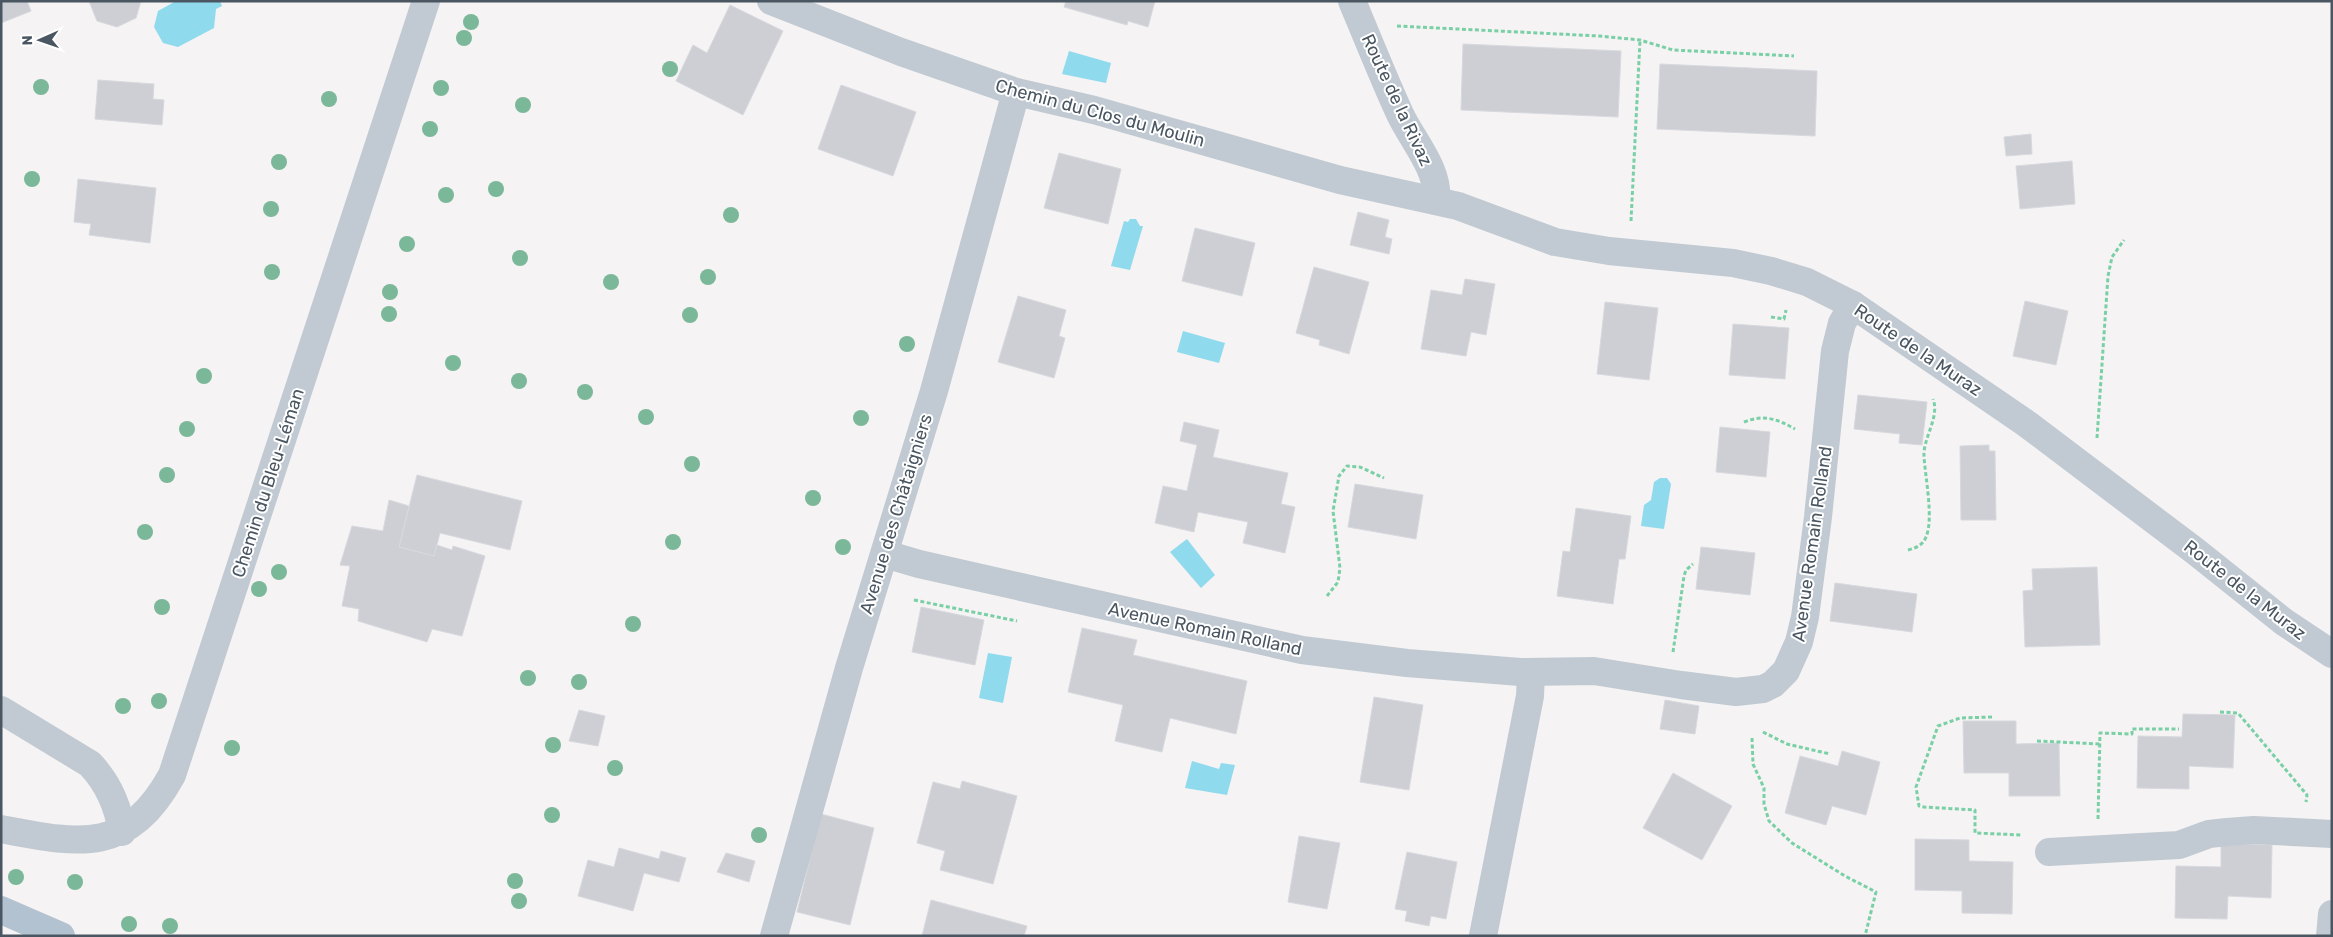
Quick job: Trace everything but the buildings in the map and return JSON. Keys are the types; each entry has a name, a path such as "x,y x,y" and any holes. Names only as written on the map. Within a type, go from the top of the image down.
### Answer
{"main road":[{"path":"1,910 61,936"}],"street":[{"name":"Chemin du Bleu-Léman","path":"1,829 27,834 81,839 101,838 122,832 137,822 165,787 178,761 426,1"},
{"name":"Chemin du Clos du Moulin","path":"772,1 901,52 1016,92 1094,110 1340,180 1436,200"},
{"name":"Route de la Rivaz","path":"1352,1 1401,116 1431,173 1437,189 1436,200"},
{"name":"Avenue des Châtaigniers","path":"774,936 849,668 934,391 1016,92"},
{"name":"Route de la Muraz","path":"1436,200 1555,242 1753,266 1807,282 1853,305 2027,424 2195,551 2284,622 2332,654"},
{"name":"Avenue Romain Rolland","path":"885,554 919,564 1302,650 1407,663 1531,672 1594,671 1670,684 1736,692 1754,691 1773,684 1791,664 1797,651 1805,617 1838,335 1846,314 1853,305"},
{"path":"1483,936 1530,696 1531,672"},
{"path":"1,710 90,764 100,774 113,796 122,832"},
{"path":"2049,852 2179,845 2209,834 2227,832 2319,833"},
{"path":"2330,936 2332,914"}],"path":[{"path":"1365,30 1382,26 1395,26 1599,36 1640,40 1673,50 1794,56"},
{"path":"1630,252 1640,40"},
{"path":"2085,468 2097,446 2108,276 2112,257 2124,240"},
{"path":"1908,550 1919,547 1927,537 1928,504 1924,455 1935,403 1925,386 1937,362"},
{"path":"1744,422 1753,418 1771,417 1802,434 1827,436"},
{"path":"1327,596 1338,582 1340,568 1332,518 1339,476 1348,466 1354,466 1384,478"},
{"path":"1670,684 1684,576 1686,570 1693,564"},
{"path":"914,600 1017,621"},
{"path":"2220,712 2238,714 2307,795 2319,833"},
{"path":"1992,717 1960,718 1938,726 1916,787 1919,806 1974,810 1975,833 2036,836 2049,852"},
{"path":"2097,850 2100,733 2132,734 2132,729 2179,729"},
{"path":"1763,732 1787,744 1830,754"},
{"path":"1752,738 1753,764 1764,788 1764,804 1769,821 1792,843 1845,876 1876,892 1866,936"},
{"path":"2037,741 2100,744"}],"water":[{"path":"176,1 220,1 222,6 216,9 214,28 178,47 163,43 154,27 158,11"},
{"path":"1069,51 1111,63 1106,83 1062,74"},
{"path":"1130,219 1136,219 1140,226 1143,226 1130,270 1111,266 1124,221 1128,222"},
{"path":"1183,331 1225,343 1219,363 1177,352"},
{"path":"1660,478 1667,478 1671,484 1664,529 1641,526 1644,505 1651,500 1654,482"},
{"path":"1187,539 1215,575 1201,588 1170,552"},
{"path":"988,653 1012,657 1003,703 979,698"},
{"path":"1192,761 1219,769 1221,763 1235,765 1227,795 1185,788"}]}
